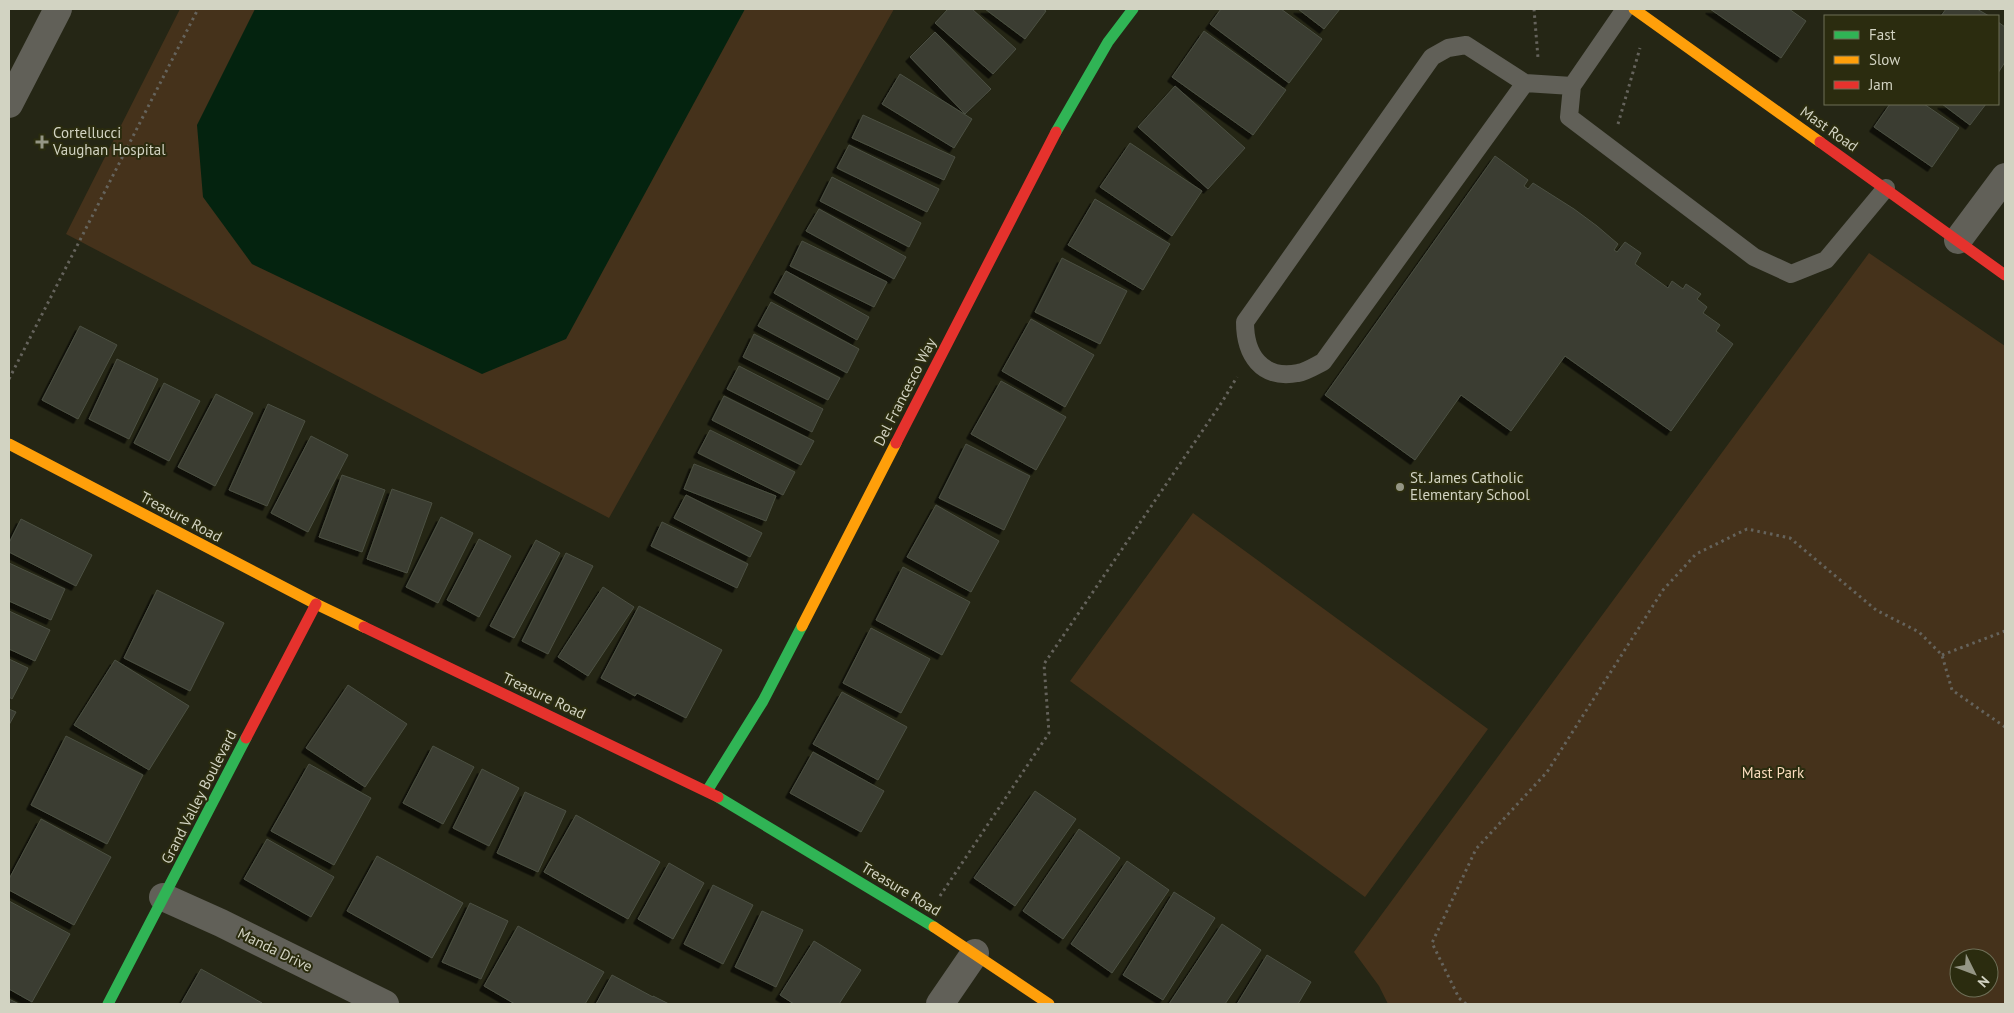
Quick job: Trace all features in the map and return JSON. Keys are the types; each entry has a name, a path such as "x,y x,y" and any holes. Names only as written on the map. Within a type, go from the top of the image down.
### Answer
{"street":[{"path":"9,104 58,9"},
{"name":"Del Francesco Way","path":"707,791 762,701 1068,110 1108,42 1132,9"},
{"name":"Mast Road","path":"1634,9 2005,275"},
{"path":"1958,240 2005,177"},
{"name":"Treasure Road","path":"9,444 316,604 707,791 924,920 1049,1004"},
{"name":"Grand Valley Boulevard","path":"108,1004 316,604"},
{"name":"Manda Drive","path":"164,897 385,1004"},
{"path":"940,1004 975,953"}],"lane":[{"path":"1625,9 1572,86 1569,117 1754,257 1791,274 1826,260 1886,188"},
{"path":"1533,84 1323,362 1299,374 1277,374 1263,366 1251,355 1245,339 1245,322 1432,57 1448,48 1466,45 1533,84 1572,86"}],"path":[{"path":"9,379 198,9"},
{"path":"1533,84 1534,9"},
{"path":"1611,149 1648,19"},
{"path":"924,920 1049,733 1044,664 1217,410 1251,355"},
{"path":"1466,1004 1459,998 1432,943 1476,849 1546,772 1663,590 1696,554 1747,529 1790,538 1876,610 1919,632 1942,655 1952,690 2005,727"},
{"path":"1942,655 2005,631"}],"green space":[{"path":"180,9 894,9 609,518 66,234"},
{"name":"Mast Park","path":"1869,253 2005,346 2005,1004 1388,1004 1379,986 1354,952"},
{"path":"1193,513 1488,729 1365,897 1070,681"}],"shaded area":[{"path":"255,9 745,9 566,339 482,374 252,264 203,197 197,125"}],"building":[{"path":"948,9 972,9 1016,49 993,74 935,23"},
{"path":"985,9 1043,9 1046,11 1025,39"},
{"path":"1221,9 1281,9 1322,39 1289,83 1210,24"},
{"path":"1298,9 1340,9 1324,29"},
{"path":"1710,9 1789,9 1806,21 1781,58"},
{"path":"1946,9 1977,9 1987,15 1942,15"},
{"path":"1999,23 2005,27 2005,62 1999,71"},
{"path":"1204,31 1286,90 1253,135 1172,77"},
{"path":"935,32 991,89 965,114 910,57"},
{"path":"900,74 972,119 954,148 882,104"},
{"path":"1175,86 1245,148 1208,189 1138,127"},
{"path":"1889,105 1925,105 1959,128 1932,167 1874,127"},
{"path":"1943,105 1985,105 1970,125"},
{"path":"863,115 955,157 944,180 852,138"},
{"path":"1130,143 1202,191 1172,236 1100,187"},
{"path":"849,145 939,189 927,212 837,168"},
{"path":"1495,156 1528,180 1524,186 1528,189 1533,183 1597,226 1618,244 1614,250 1617,252 1625,242 1641,253 1635,264 1668,288 1672,281 1683,289 1686,284 1701,294 1697,299 1707,307 1703,313 1720,325 1716,331 1733,344 1671,431 1565,356 1511,431 1461,395 1415,460 1325,395"},
{"path":"832,177 921,223 909,247 820,201"},
{"path":"1095,199 1170,244 1143,290 1068,245"},
{"path":"819,209 906,257 894,279 806,231"},
{"path":"802,241 887,282 874,307 790,266"},
{"path":"1062,258 1127,291 1100,344 1035,312"},
{"path":"786,271 869,317 857,340 774,293"},
{"path":"771,302 859,349 847,373 758,326"},
{"path":"1031,319 1094,355 1065,407 1002,371"},
{"path":"80,326 117,345 78,419 42,400"},
{"path":"754,334 840,378 828,400 743,357"},
{"path":"117,359 158,379 129,439 89,419"},
{"path":"739,366 823,409 812,432 727,389"},
{"path":"1001,381 1066,417 1036,470 971,434"},
{"path":"164,383 200,401 169,461 134,443"},
{"path":"216,394 253,413 215,486 178,467"},
{"path":"724,396 814,441 801,465 712,420"},
{"path":"268,404 305,421 267,506 229,490"},
{"path":"710,430 795,472 783,495 698,453"},
{"path":"311,436 348,455 308,532 271,513"},
{"path":"966,444 1030,476 1004,530 939,498"},
{"path":"694,464 776,496 766,521 684,489"},
{"path":"342,475 385,490 362,552 319,537"},
{"path":"392,489 432,503 407,573 367,559"},
{"path":"686,495 762,533 750,557 674,518"},
{"path":"936,505 999,541 971,592 907,557"},
{"path":"441,517 473,533 438,603 406,587"},
{"path":"21,519 92,555 76,586 9,552 9,543"},
{"path":"662,522 748,564 737,588 651,546"},
{"path":"479,539 511,556 479,617 447,600"},
{"path":"536,540 560,553 514,638 490,626"},
{"path":"566,553 593,566 548,654 522,641"},
{"path":"9,563 65,589 51,620 9,601"},
{"path":"903,567 970,602 942,655 876,620"},
{"path":"603,587 634,607 588,676 558,657"},
{"path":"157,590 224,623 190,691 124,658"},
{"path":"639,606 722,650 686,718 637,693 635,696 601,678"},
{"path":"9,611 50,630 35,661 9,649"},
{"path":"871,628 930,659 901,713 843,683"},
{"path":"9,659 28,668 12,699 9,697"},
{"path":"115,660 189,706 149,770 74,725"},
{"path":"348,685 407,724 365,787 306,748"},
{"path":"842,692 907,727 878,780 813,744"},
{"path":"9,709 16,712 9,725"},
{"path":"66,736 143,775 107,844 31,805"},
{"path":"433,746 474,767 443,824 403,803"},
{"path":"813,752 884,791 861,832 790,793"},
{"path":"309,764 371,798 334,865 271,831"},
{"path":"482,769 519,788 489,846 453,828"},
{"path":"1035,791 1076,819 1015,906 974,878"},
{"path":"525,792 566,811 538,872 497,853"},
{"path":"576,815 660,862 628,919 544,872"},
{"path":"41,819 111,857 74,925 9,890 9,879"},
{"path":"1079,829 1120,858 1063,939 1023,911"},
{"path":"267,839 334,877 311,917 244,879"},
{"path":"377,856 463,903 432,958 347,911"},
{"path":"1127,861 1169,890 1112,973 1071,944"},
{"path":"669,863 704,883 673,939 638,919"},
{"path":"713,885 753,905 723,964 684,944"},
{"path":"1174,892 1215,918 1163,1000 1123,975"},
{"path":"9,901 70,934 32,1002 9,989"},
{"path":"470,903 508,921 481,979 442,962"},
{"path":"762,911 803,930 776,987 735,967"},
{"path":"1222,924 1261,950 1225,1004 1169,1004"},
{"path":"518,926 604,972 585,1004 515,1004 484,986"},
{"path":"814,941 861,970 839,1004 794,1004 780,995"},
{"path":"1267,955 1311,982 1298,1004 1237,1004"},
{"path":"201,969 262,1003 181,1004"},
{"path":"612,975 653,997 669,1004 596,1004"},
{"path":"9,999 19,1004 9,1004"}],"traffic: fast":[{"path":"1056,132 1108,42 1133,9"},
{"path":"707,791 763,701 802,626"},
{"path":"108,1004 246,738"},
{"path":"718,797 934,927"}],"traffic: slow":[{"path":"1634,9 1820,142"},
{"path":"802,626 896,443"},
{"path":"9,444 316,604 364,627"},
{"path":"934,927 1049,1004"}],"traffic: jam":[{"path":"896,443 1056,132"},
{"path":"1820,142 2005,275"},
{"path":"246,738 316,604"},
{"path":"364,627 718,797"}],"place":[{"name":"Cortellucci Vaughan Hospital","path":"42,142"},
{"name":"St. James Catholic Elementary School","path":"1400,487"}]}
